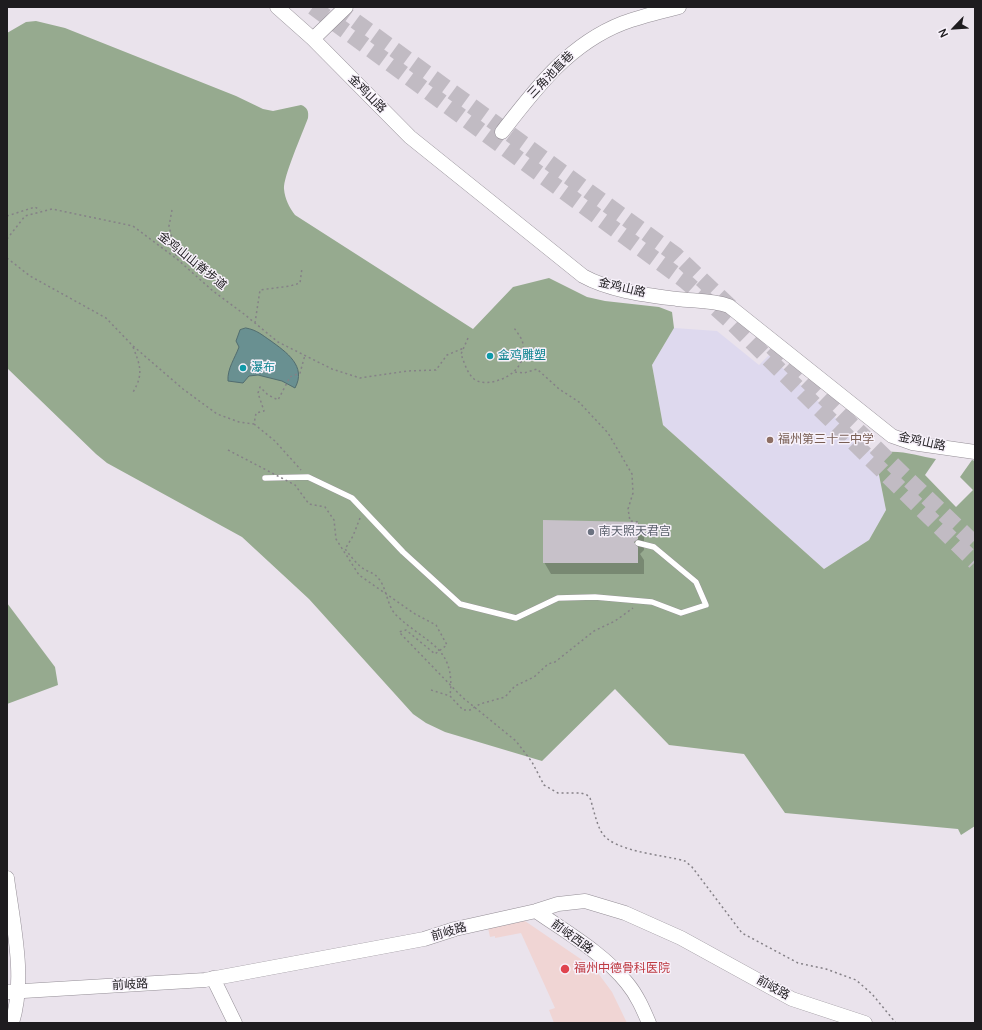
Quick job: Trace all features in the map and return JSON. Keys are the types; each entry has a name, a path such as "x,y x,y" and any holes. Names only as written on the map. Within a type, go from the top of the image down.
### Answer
{"street":[{"path":"276,7 313,39"},
{"path":"288,7 298,15 313,39"},
{"path":"313,39 346,7"},
{"name":"三角池直巷","path":"502,132 546,77 589,40 623,23 679,7"},
{"name":"金鸡山路","path":"313,39 410,137 582,276 598,284 615,288 678,299 713,302 729,306 892,436 912,443 975,452"},
{"path":"7,878 18,971 13,992 12,1023"},
{"name":"前岐路","path":"13,992 209,979 424,939 455,929 578,900 614,909 691,943 792,999 864,1023"},
{"name":"前岐西路","path":"536,911 619,973 635,995 649,1023"},
{"path":"209,979 226,1023"},
{"path":"209,979 235,1023"}],"lane":[{"path":"265,478 308,477 352,498 403,552 460,604 516,618 558,598 595,597 652,602 681,613 706,605 696,582 654,547 638,543"}],"path":[{"path":"7,216 35,207 41,211"},
{"name":"金鸡山山脊步道","path":"7,239 25,216 52,209 133,226 177,258 213,291 278,342 332,369 360,378 407,371 436,370 447,355 464,348"},
{"path":"172,210 169,226 177,258"},
{"path":"7,258 30,276 106,318 132,345 184,389 217,414 240,422 254,424 275,441 308,477"},
{"path":"255,323 260,290 290,286 300,283 302,268"},
{"path":"514,328 523,342 523,350 516,372"},
{"path":"468,338 461,354 466,366 474,378 485,383 503,380 516,372 524,373 536,368 559,389 579,402 608,433 632,474 633,493 628,509 630,522 638,522 638,543"},
{"path":"132,345 140,366 140,381 133,392"},
{"path":"254,424 256,413 264,411 258,394 260,387 278,400 290,377 300,373 305,355"},
{"path":"228,450 295,485 309,504 325,507 334,520 336,538 359,575 415,614 436,625 447,645 435,654 406,630 399,632 462,697 516,741 532,762 544,785 562,794 587,794 590,798 600,828 608,840 632,849 685,861 692,866 742,933 798,963 826,969 856,980 872,994 896,1023"},
{"path":"363,510 353,536 345,549 362,568 372,572 380,579 395,614 436,646 449,668 451,683 450,696"},
{"path":"431,690 450,696 463,710 470,710 480,704 505,697 515,686 534,677 548,664 555,662 594,631 615,621 643,602"}],"shaded area":[{"path":"36,21 65,28 236,96 263,109 273,111 301,105 305,107 308,111 308,118 290,165 284,189 285,196 295,215 473,329 513,287 549,278 587,297 605,301 659,307 672,312 674,328 652,365 663,425 824,569 869,540 886,510 875,455 897,452 936,459 925,475 956,507 973,490 960,477 972,460 975,461 975,826 961,835 958,829 785,813 744,754 669,745 615,689 542,761 445,732 426,723 413,714 309,599 242,537 107,463 96,454 7,368 7,33 26,22"},
{"path":"246,328 262,335 283,350 293,360 297,366 298,373 298,380 295,388 282,381 258,375 249,376 243,383 228,381 230,368 239,347 236,341 240,330"},
{"name":"福州第三十二中学","path":"674,328 717,331 759,365 769,355 875,455 886,510 869,540 824,569 663,425 652,365"},
{"path":"7,603 55,667 58,685 7,704"},
{"name":"福州中德骨科医院","path":"525,921 588,964 598,973 612,992 627,1023 554,1023 549,1010 555,1008 521,933 495,938 495,936 490,937 488,928"}],"building":[{"name":"南天照天君宫","path":"543,520 638,522 638,539 634,542 638,547 638,563 543,563"}],"tunnel":[{"path":"313,7 685,281 730,321 975,562"},
{"path":"336,7 676,255 736,312"},
{"path":"772,347 975,544"}],"place":[{"name":"金鸡雕塑","path":"490,356"},
{"name":"瀑布","path":"243,368"},
{"name":"福州第三十二中学","path":"770,440"},
{"name":"南天照天君宫","path":"591,532"},
{"name":"福州中德骨科医院","path":"565,969"}]}
